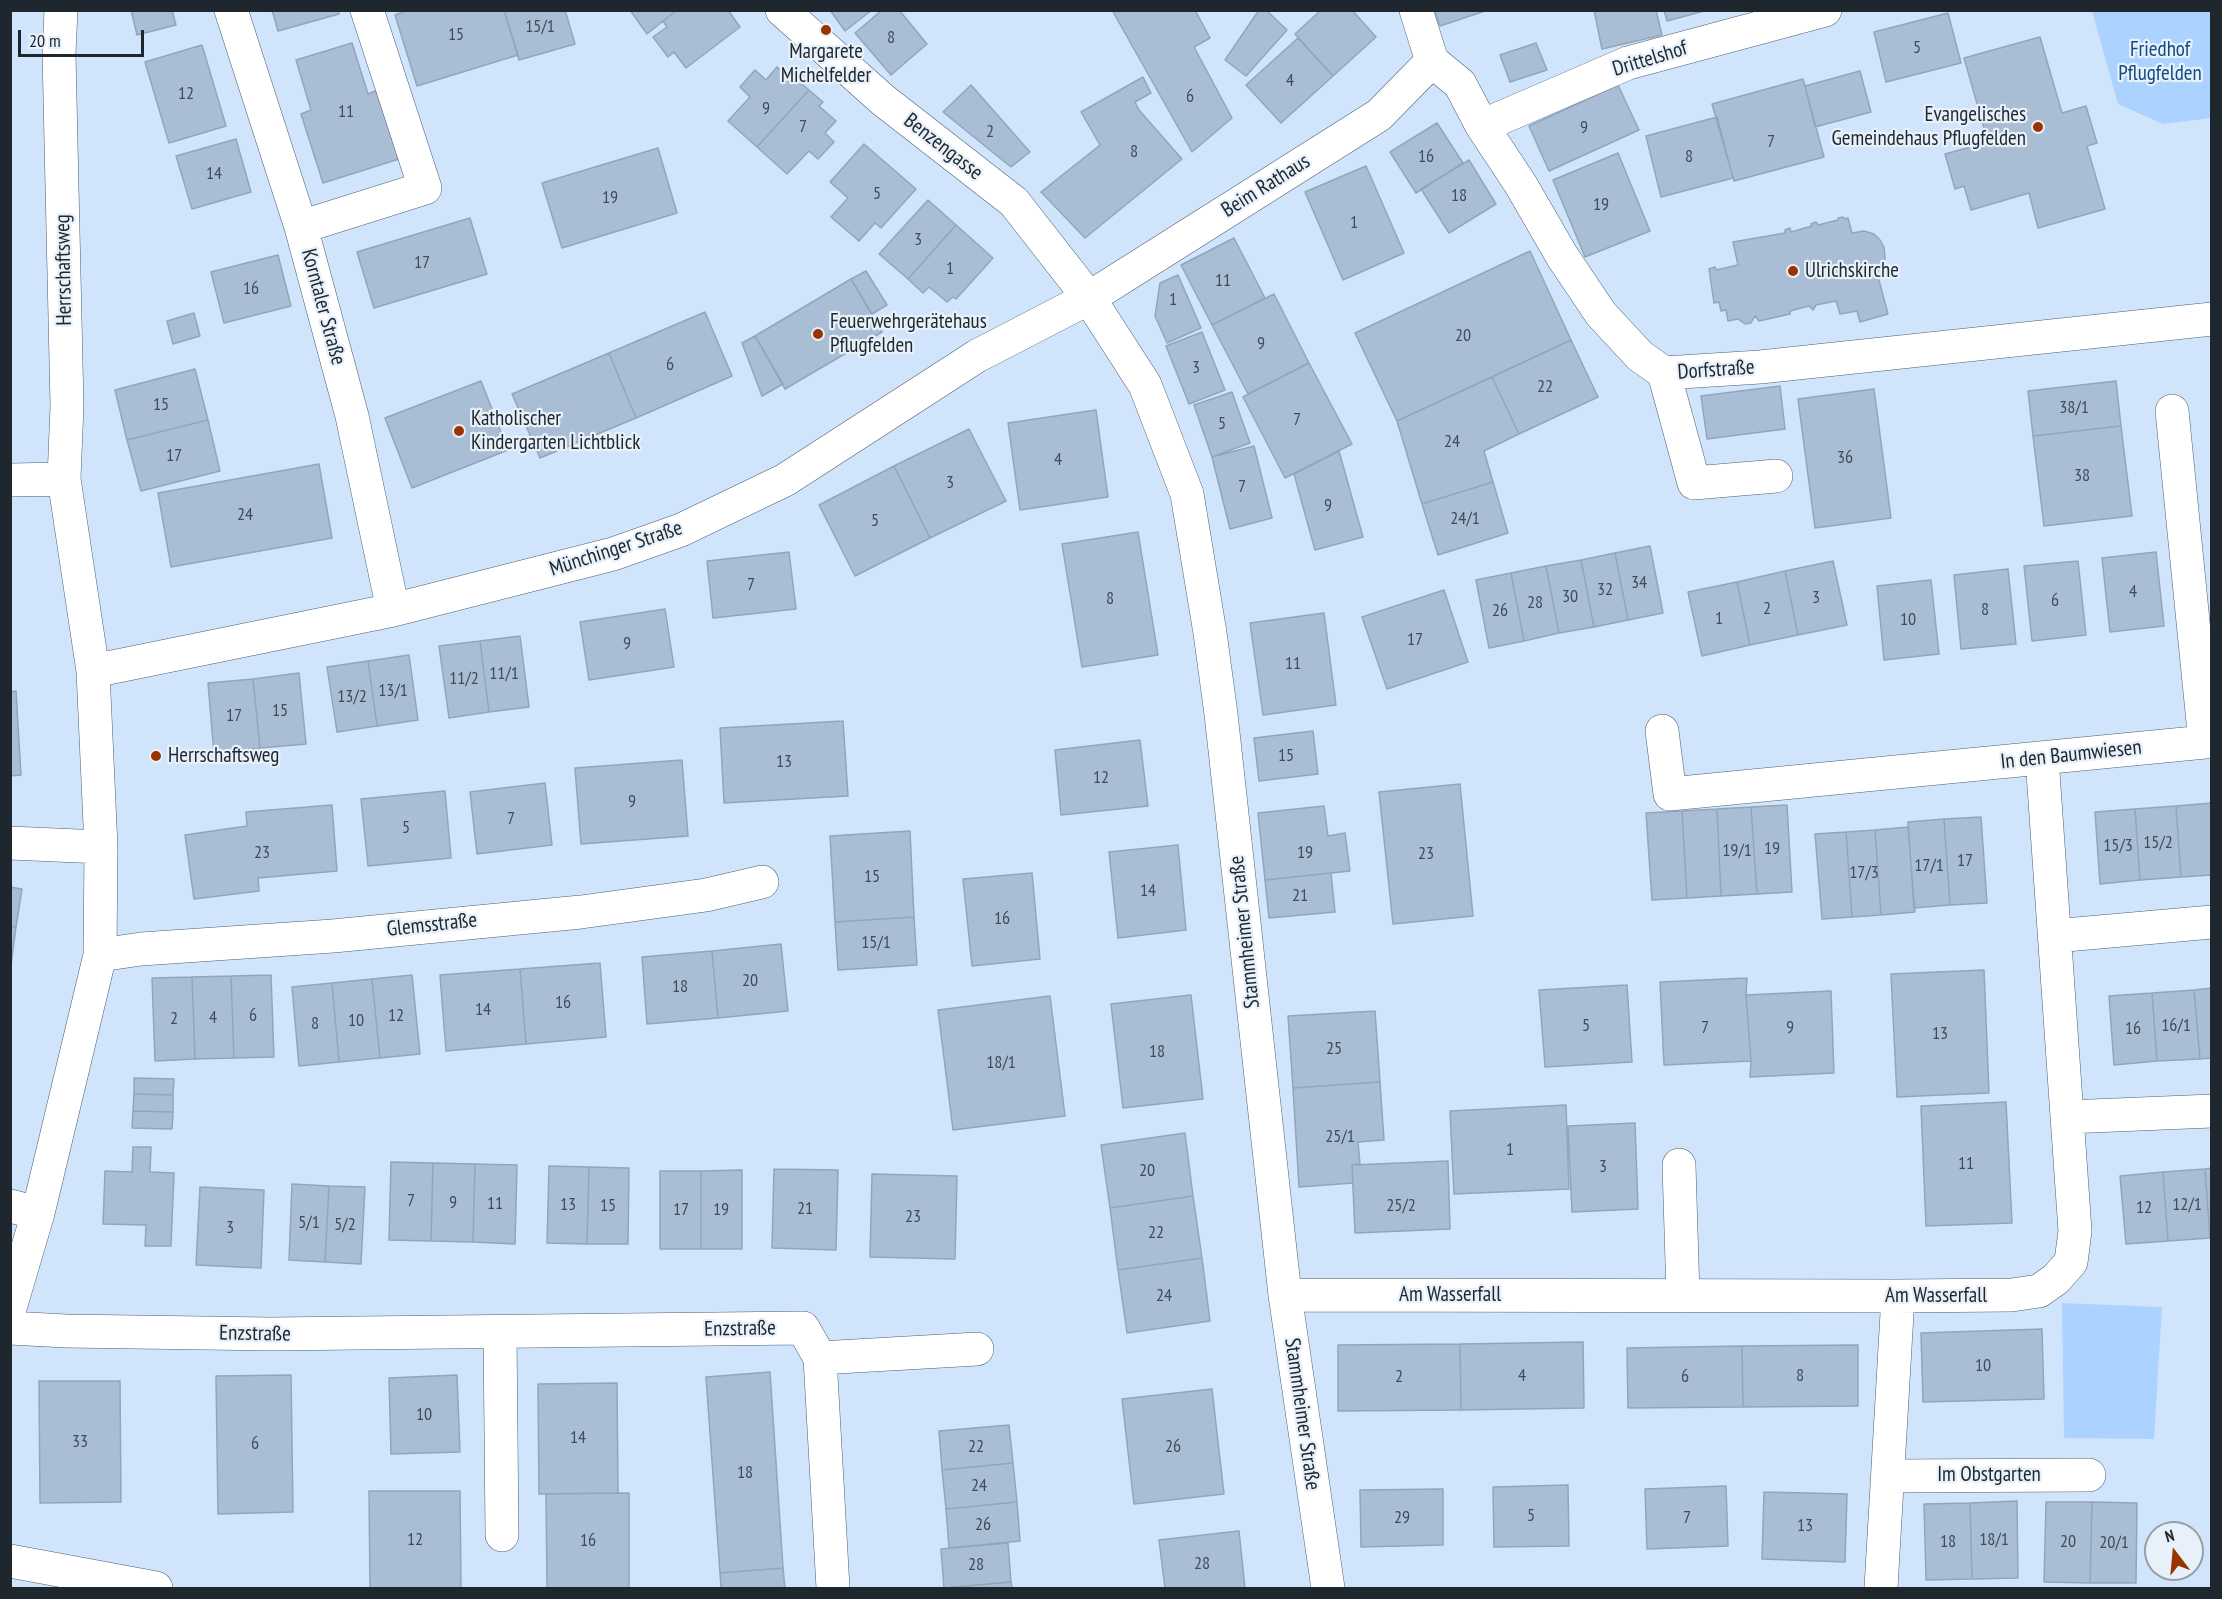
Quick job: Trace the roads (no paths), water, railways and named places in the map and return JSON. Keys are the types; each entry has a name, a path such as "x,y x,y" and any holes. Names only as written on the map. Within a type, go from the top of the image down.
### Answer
{"street":[{"name":"Herrschaftsweg","path":"10,1308 24,1209 100,955 100,847 93,671 64,479 67,406 59,54 61,10"},
{"name":"Korntaler Straße","path":"231,10 301,227 352,416 393,609"},
{"path":"301,227 424,188 367,10"},
{"name":"Benzengasse","path":"782,10 883,100 1014,202 1089,298"},
{"path":"1416,10 1432,61"},
{"name":"Drittelshof","path":"1482,126 1628,63 1825,10"},
{"name":"Beim Rathaus","path":"1089,298 1379,115 1432,61"},
{"name":"Dorfstraße","path":"1432,61 1460,84 1482,126 1521,185 1562,256 1601,314 1640,356 1664,373 1760,367 2211,319"},
{"name":"Münchinger Straße","path":"93,671 393,609 613,554 681,530 785,480 977,356 1089,298"},
{"name":"Stammheimer Straße","path":"1089,298 1145,385 1188,494 1221,714 1285,1295 1328,1588"},
{"path":"1664,373 1694,483 1776,476"},
{"name":"In den Baumwiesen","path":"1662,731 1670,794 2205,742 2208,738 2172,411"},
{"path":"10,480 64,479"},
{"name":"Am Wasserfall","path":"1285,1295 2012,1295 2039,1291 2056,1279 2071,1262 2075,1231 2042,758"},
{"path":"10,843 100,847"},
{"name":"Glemsstraße","path":"100,955 333,936 581,912 706,895 762,882"},
{"path":"2054,936 2211,922"},
{"path":"2067,1117 2211,1111"},
{"path":"1679,1165 1683,1296"},
{"path":"1881,1588 1898,1296"},
{"name":"Enzstraße","path":"10,1328 271,1334 803,1328 820,1358 833,1588"},
{"path":"500,1333 502,1534"},
{"path":"820,1358 977,1349"},
{"name":"Im Obstgarten","path":"1888,1476 2089,1475"},
{"path":"10,1561 156,1588"}],"place":[{"name":"Margarete Michelfelder","path":"826,30"},
{"name":"Evangelisches Gemeindehaus Pflugfelden","path":"2038,127"},
{"name":"Ulrichskirche","path":"1793,271"},
{"name":"Feuerwehrgerätehaus Pflugfelden","path":"818,334"},
{"name":"Katholischer Kindergarten Lichtblick","path":"459,431"},
{"name":"Herrschaftsweg","path":"156,756"}],"park label":[{"name":"Friedhof Pflugfelden","path":"2160,62"}]}
